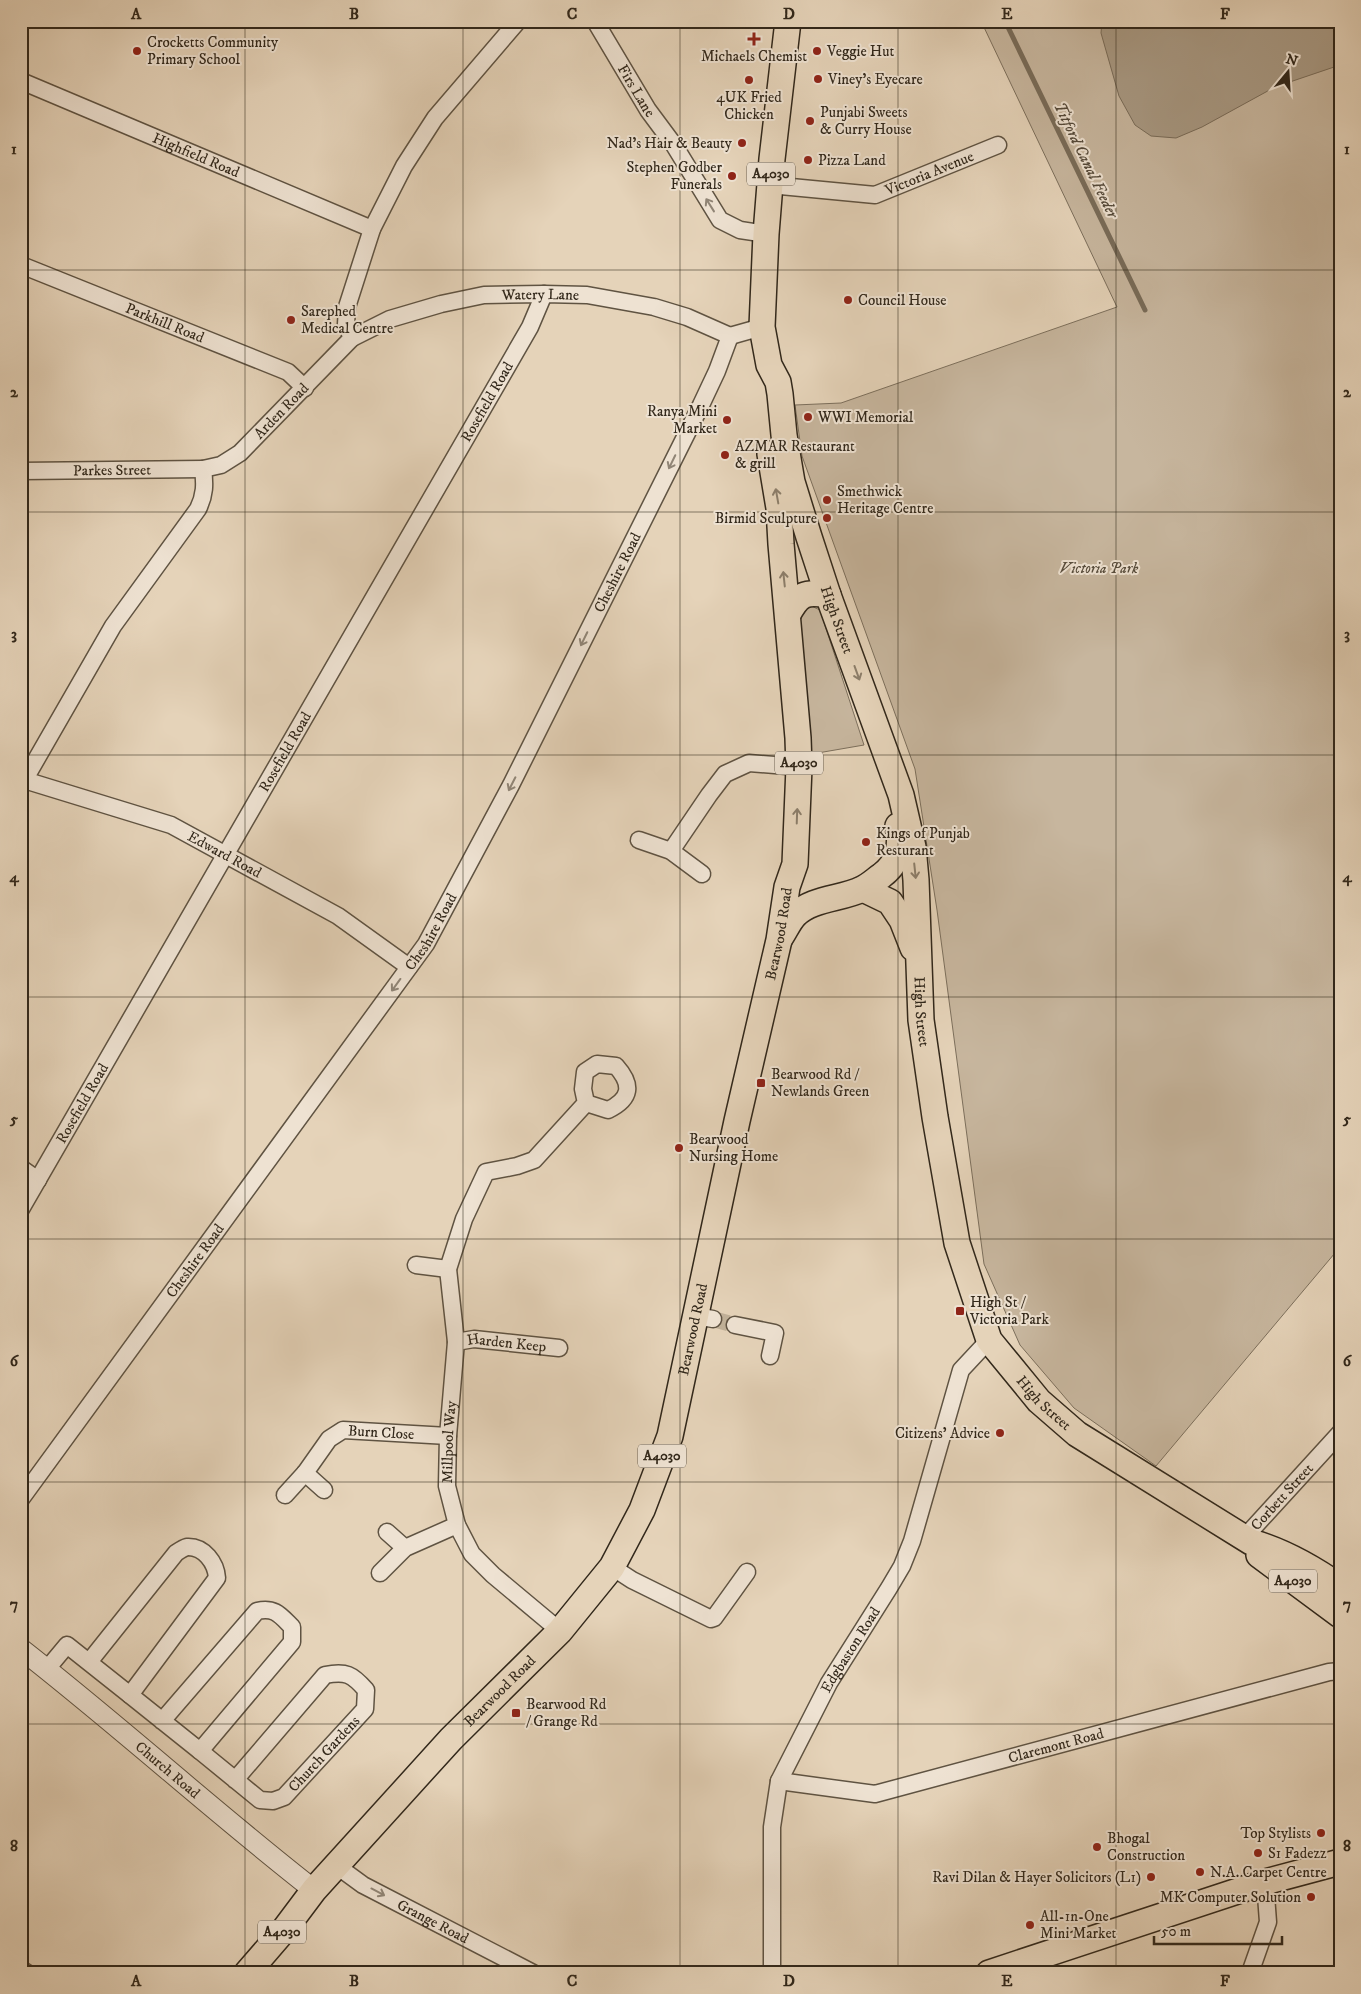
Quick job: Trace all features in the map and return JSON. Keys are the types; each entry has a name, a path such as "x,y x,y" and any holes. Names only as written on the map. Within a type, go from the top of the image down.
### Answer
{"main road":[{"name":"High Street","path":"788,21 770,184 762,327 769,365 778,382 784,435 791,472 809,537 828,595 901,795 913,847 924,1040 935,1117 957,1243 988,1340 1039,1401 1077,1434 1248,1540 1272,1548 1340,1587"},
{"name":"High Street","path":"769,365 764,383 768,442 779,508 781,544"},
{"path":"781,544 789,537 798,535 809,537"},
{"name":"Bearwood Road","path":"247,1973 284,1930 314,1890 451,1738 560,1630 612,1567 642,1510 670,1436 704,1318 737,1121 779,940 787,887 795,864 799,767 781,544"},
{"path":"788,614 799,597 813,592 828,595"},
{"name":"A4030","path":"779,940 795,915 808,907 863,889 888,871 896,860 900,851 899,831 881,740"},
{"name":"A4030","path":"795,864 804,885 812,893 827,900"},
{"name":"A4030","path":"863,889 890,902 902,920 918,960"},
{"name":"High Street","path":"1248,1540 1259,1556 1340,1615"},
{"path":"989,1973 1265,1882 1340,1862"}],"street":[{"path":"352,338 346,324 347,307 372,229 404,166 435,118 518,21"},
{"name":"Firs Lane","path":"595,21 648,110 674,145 720,220 740,230 766,234"},
{"name":"Highfield Road","path":"21,81 372,229"},
{"name":"Victoria Avenue","path":"770,184 876,195 998,146"},
{"name":"Parkhill Road","path":"21,265 288,372 305,388"},
{"name":"Watery Lane","path":"352,338 390,319 442,304 484,295 544,294 571,294 654,307 688,317 730,336"},
{"name":"Rosefield Road","path":"21,1209 525,335 544,294"},
{"path":"730,336 762,327"},
{"name":"Cheshire Road","path":"21,1499 426,944 511,785 705,396 730,336"},
{"name":"Arden Road","path":"203,469 220,465 240,453 352,338"},
{"path":"22,781 113,626 198,509 204,496 205,482 203,469"},
{"name":"Parkes Street","path":"21,471 203,469"},
{"path":"671,851 709,794 725,774 749,764 799,767"},
{"name":"Edward Road","path":"22,781 171,825 338,916 409,967"},
{"path":"639,840 671,851 702,874"},
{"name":"Millpool Way","path":"560,1630 493,1575 472,1554 457,1525 447,1486 448,1436 456,1342 448,1268 464,1219 486,1172 517,1166 534,1160 586,1103"},
{"path":"21,1168 38,1180"},
{"path":"416,1265 448,1268"},
{"path":"734,1324 774,1333 770,1356"},
{"name":"Harden Keep","path":"456,1342 474,1339 559,1348"},
{"name":"Edgbaston Road","path":"772,1973 772,1827 780,1781 829,1683 902,1566 912,1541 961,1370 988,1340"},
{"name":"Burn Close","path":"285,1495 305,1473 329,1439 343,1430 448,1436"},
{"name":"Corbett Street","path":"1248,1540 1340,1433"},
{"path":"305,1473 324,1490"},
{"path":"380,1573 405,1548 457,1525"},
{"path":"387,1532 405,1548"},
{"path":"89,1662 176,1553 186,1547 206,1554 216,1568 216,1578 130,1695"},
{"path":"612,1567 632,1580 710,1619 714,1618 747,1572"},
{"path":"162,1720 257,1611 268,1609 280,1614 292,1627 292,1642 200,1751"},
{"name":"Church Gardens","path":"47,1669 68,1645 162,1720 235,1780 260,1800 273,1801 284,1797 365,1709 366,1690 356,1678 341,1672 325,1675 235,1780"},
{"name":"Church Road","path":"21,1649 314,1890"},
{"name":"Claremont Road","path":"780,1781 875,1794 1336,1669"},
{"name":"Grange Road","path":"337,1866 364,1885 533,1973"},
{"path":"1250,1973 1268,1922 1265,1882"},
{"path":"21,1969 27,1973"}],"green space":[{"name":"Victoria Park","path":"981,21 1340,21 1340,1247 1156,1466 1074,1408 1020,1345 984,1264 937,910 915,769 802,456 795,405 841,403 1117,307"},
{"path":"809,605 820,610 864,745 806,755 797,610"}],"shaded area":[{"path":"1102,21 1340,21 1340,65 1275,87 1202,127 1176,138 1151,136 1135,125 1119,96 1101,33"}],"waterway":[{"name":"Titford Canal Feeder","path":"1005,21 1145,310"}],"tunnel":[{"path":"713,1319 735,1325"}],"place":[{"name":"Michaels Chemist","path":"754,39"},
{"name":"Crocketts Community Primary School","path":"137,51"},
{"name":"Veggie Hut","path":"817,51"},
{"name":"Viney's Eyecare","path":"818,79"},
{"name":"4UK Fried Chicken","path":"749,80"},
{"name":"Punjabi Sweets & Curry House","path":"810,121"},
{"name":"Nad's Hair & Beauty","path":"742,143"},
{"name":"Pizza Land","path":"808,160"},
{"name":"Stephen Godber Funerals","path":"732,176"},
{"name":"Council House","path":"848,300"},
{"name":"Sarephed Medical Centre","path":"291,320"},
{"name":"WWI Memorial","path":"808,417"},
{"name":"Ranya Mini Market","path":"727,420"},
{"name":"AZMAR Restaurant & grill","path":"725,455"},
{"name":"Smethwick Heritage Centre","path":"827,500"},
{"name":"Birmid Sculpture","path":"827,518"},
{"name":"Kings of Punjab Resturant","path":"866,842"},
{"name":"Bearwood Rd / Newlands Green","path":"761,1083"},
{"name":"Bearwood Nursing Home","path":"679,1148"},
{"name":"High St / Victoria Park","path":"960,1311"},
{"name":"Citizens' Advice","path":"1000,1433"},
{"name":"Bearwood Rd / Grange Rd","path":"516,1713"},
{"name":"Top Stylists","path":"1321,1833"},
{"name":"Bhogal Construction","path":"1097,1847"},
{"name":"S1 Fadezz","path":"1258,1853"},
{"name":"N.A. Carpet Centre","path":"1200,1872"},
{"name":"Ravi Dilan & Hayer Solicitors (L1)","path":"1151,1877"},
{"name":"MK Computer Solution","path":"1311,1897"},
{"name":"All-1n-One Mini Market","path":"1030,1925"}]}
